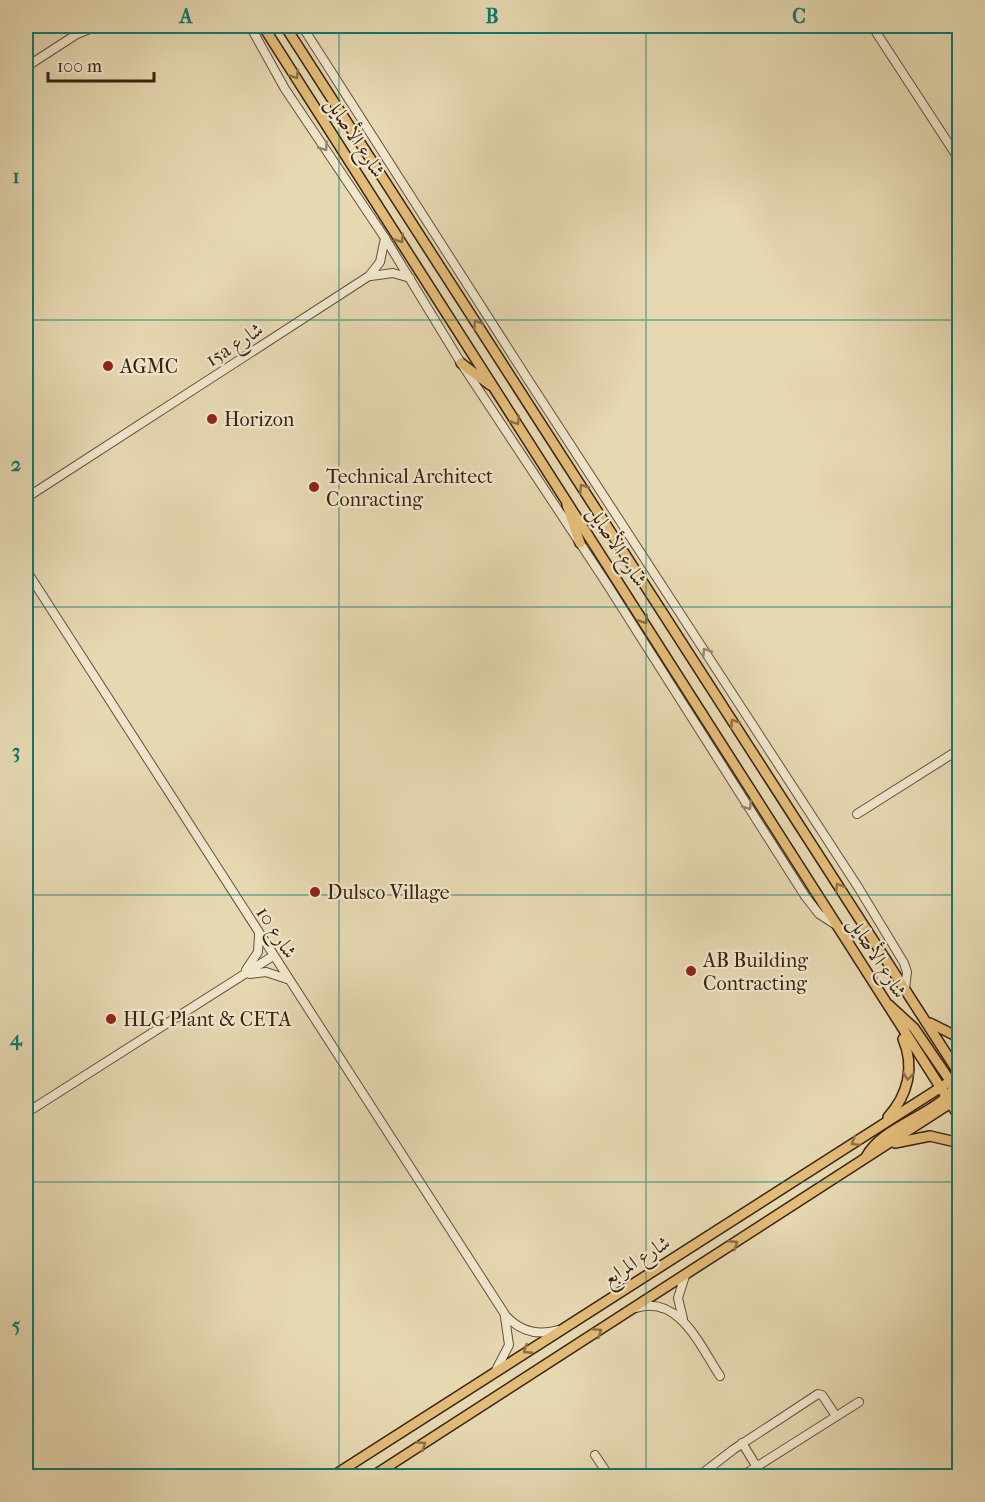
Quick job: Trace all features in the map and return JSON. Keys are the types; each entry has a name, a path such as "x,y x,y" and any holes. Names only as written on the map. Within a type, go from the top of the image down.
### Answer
{"main road":[{"name":"شارع الأصايل","path":"263,26 939,1088 955,1093"},
{"name":"شارع الأصايل","path":"285,26 960,1076"},
{"path":"461,363 495,388"},
{"path":"566,500 580,543"},
{"path":"885,1002 914,1028 955,1093 960,1118"},
{"path":"878,1128 899,1103 909,1074 907,1049 885,1002"},
{"path":"923,1016 938,1029 960,1038"},
{"name":"شارع المرابع","path":"373,1476 887,1145 955,1093 960,1076"},
{"name":"شارع المرابع","path":"333,1476 939,1088"},
{"path":"865,1159 878,1141 955,1093"},
{"path":"887,1145 930,1136 960,1143"}],"street":[{"path":"26,67 86,26"},
{"path":"77,34 97,26"},
{"path":"250,26 280,81 385,238 461,363 580,543 809,903 825,919 838,926"},
{"path":"302,26 527,378 858,887 904,963 907,972 905,989"},
{"path":"872,26 960,161"},
{"name":"15a شارع","path":"26,498 369,276 382,256 385,238"},
{"path":"369,276 393,273 410,278"},
{"name":"شارع 10","path":"26,570 502,1311 515,1324 526,1330 543,1333 560,1329"},
{"path":"857,814 960,748"},
{"path":"242,976 258,952 259,934"},
{"path":"26,1113 273,956"},
{"path":"242,976 266,972 289,981"},
{"path":"683,1321 678,1298 685,1276"},
{"path":"634,1309 649,1305 663,1307 683,1321 720,1376"},
{"name":"شارع 10","path":"495,1371 509,1345 509,1330 502,1311"},
{"path":"699,1476 742,1443 818,1394 822,1395 836,1416"},
{"path":"742,1476 859,1402"},
{"path":"742,1443 757,1467"},
{"path":"595,1455 609,1476"}],"place":[{"name":"AGMC","path":"108,366"},
{"name":"Horizon","path":"212,419"},
{"name":"Technical Architect Conracting","path":"314,487"},
{"name":"Dulsco Village","path":"315,892"},
{"name":"AB Building Contracting","path":"691,971"},
{"name":"HLG Plant & CETA","path":"111,1019"}]}
